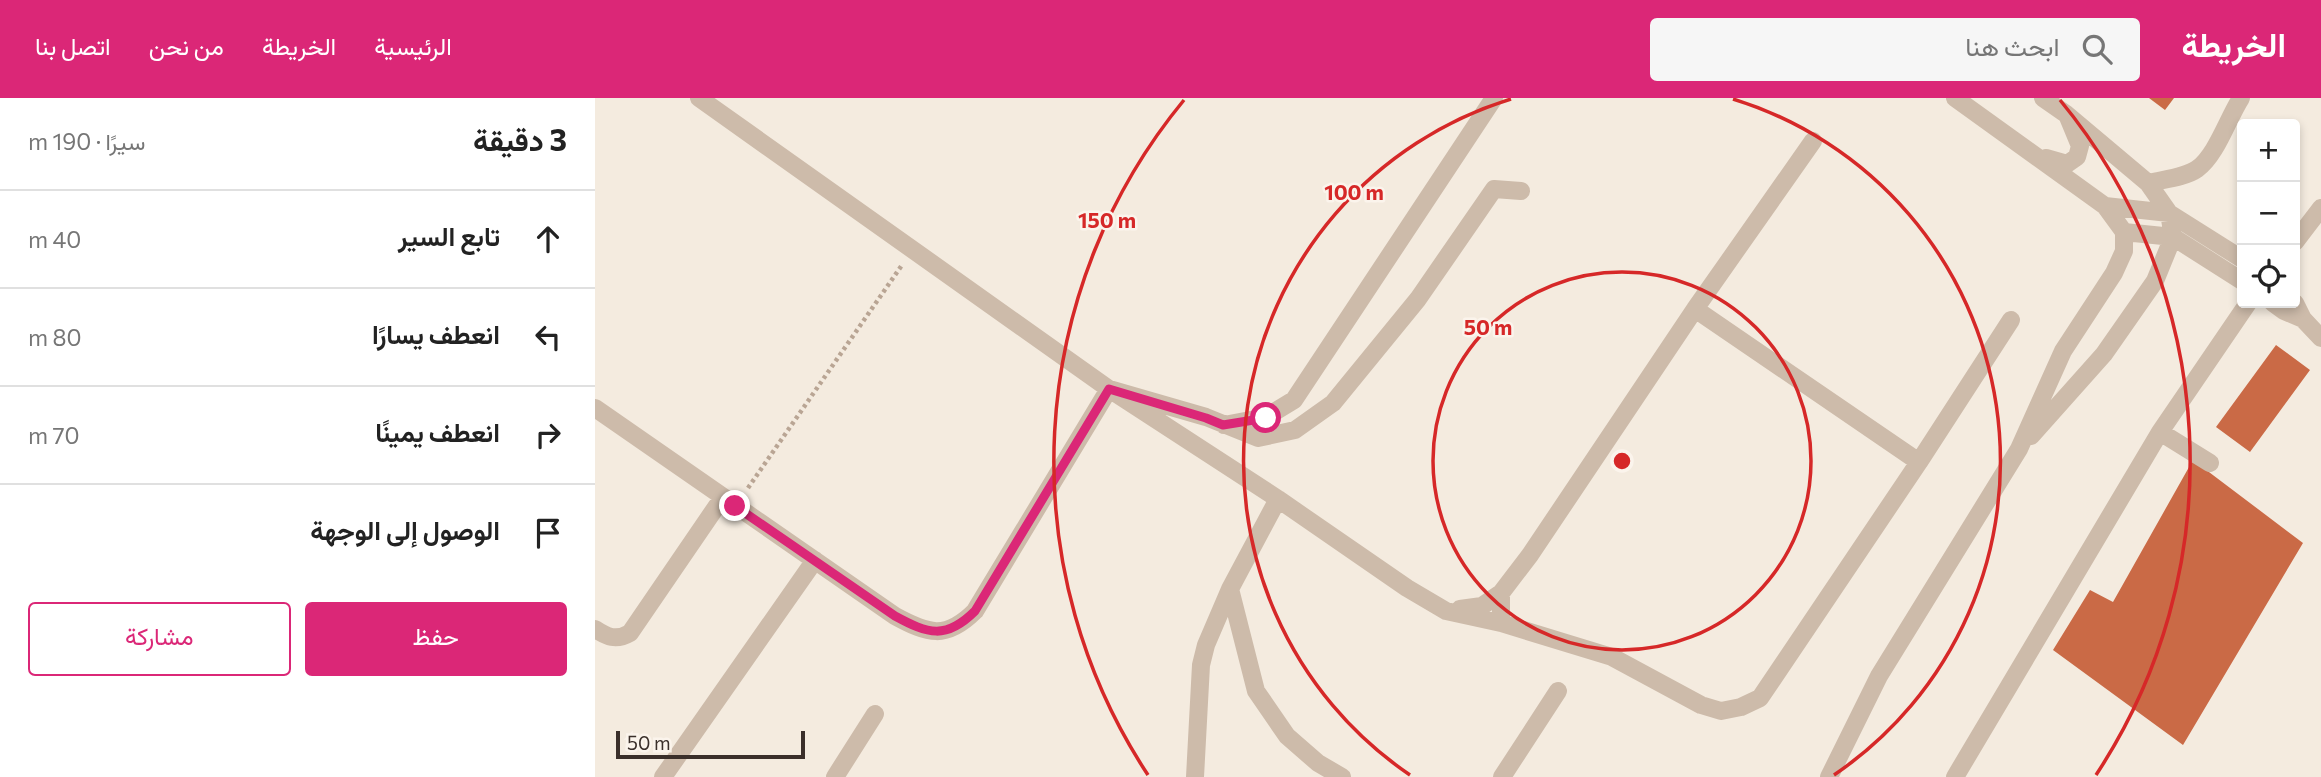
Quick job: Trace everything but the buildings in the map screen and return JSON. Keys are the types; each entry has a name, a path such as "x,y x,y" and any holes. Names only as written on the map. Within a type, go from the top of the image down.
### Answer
{"street":[{"path":"699,98 1109,389 1278,499 1408,589 1446,611 1501,623 1612,657 1701,705 1720,711 1741,707 1760,698 1919,463 2011,320"},
{"path":"1223,425 1266,418 1294,400 1494,98"},
{"path":"1829,777 1879,676 2019,449 2063,351 2114,273 2124,251 2124,232 2105,206 1955,98"},
{"path":"2043,98 2148,183 2169,213 2237,256"},
{"path":"2148,183 2198,169 2213,150 2241,98"},
{"path":"2039,156 2067,164 2077,157 2080,146 2066,114"},
{"path":"1446,611 1482,606 1501,593 1530,555 1695,309 1813,141"},
{"path":"1109,389 1206,418 1258,438 1295,430 1333,403 1418,299 1494,189 1521,191"},
{"path":"2105,206 2169,213"},
{"path":"2300,235 2321,208"},
{"path":"2019,449 2104,354 2155,281 2173,237 2169,213"},
{"path":"2124,232 2173,237 2237,278"},
{"path":"1955,777 2160,432 2245,308"},
{"path":"2280,308 2303,319"},
{"path":"2298,308 2303,319 2321,338"},
{"path":"1695,309 1919,463"},
{"path":"595,408 895,616 919,630 944,632 964,622 975,611 1109,389"},
{"path":"2160,432 2210,463"},
{"path":"1195,777 1201,665 1206,645 1230,589 1278,499"},
{"path":"595,629 610,637 624,637 630,633 729,502"},
{"path":"663,777 815,560"},
{"path":"1230,589 1256,691 1287,736 1318,763 1342,777"},
{"path":"1501,593 1501,623"},
{"path":"1502,777 1558,691"},
{"path":"835,777 875,714"}],"path":[{"path":"729,502 913,250"}],"route":[{"path":"735,506 895,616 919,630 944,632 964,622 975,611 1109,389 1223,425 1266,418"}]}
